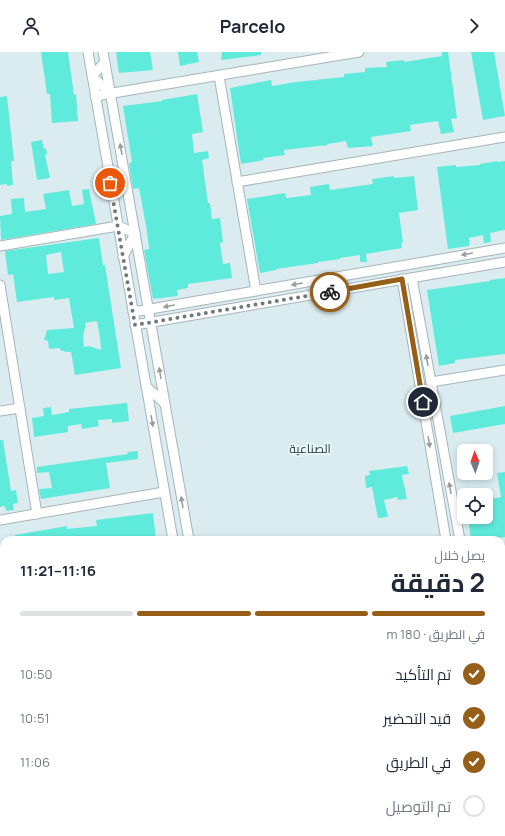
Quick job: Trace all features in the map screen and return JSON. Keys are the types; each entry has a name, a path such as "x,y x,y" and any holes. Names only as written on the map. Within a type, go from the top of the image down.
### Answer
{"street":[{"path":"88,52 172,536"},
{"path":"103,52 188,536"},
{"path":"95,96 359,52"},
{"path":"92,76 105,62"},
{"path":"92,76 111,94"},
{"path":"219,76 256,291"},
{"path":"237,182 505,137"},
{"path":"0,246 118,226 136,233"},
{"path":"123,257 136,233"},
{"path":"133,312 505,248"},
{"path":"135,325 505,262"},
{"path":"402,279 410,264"},
{"path":"393,267 402,279 445,536"},
{"path":"412,278 459,536"},
{"path":"0,285 37,514"},
{"path":"431,382 505,370"},
{"path":"146,386 165,404"},
{"path":"0,411 20,408"},
{"path":"0,520 164,492"}],"building":[{"path":"41,52 68,52 74,95 76,94 78,121 52,123 50,94 47,94"},
{"path":"116,52 150,52 153,70 119,73"},
{"path":"178,52 197,52 199,62 180,66"},
{"path":"222,52 261,52 261,55 221,60"},
{"path":"442,52 448,52 457,118 451,119 454,132 441,134 438,121 410,125 411,131 371,137 373,146 348,148 346,141 327,144 328,145 284,150 285,155 263,158 264,160 241,164 230,88 271,80 272,86 344,77 344,74 365,72 365,68 387,67 386,62 404,60 404,62 442,56"},
{"path":"471,52 494,52 505,116 483,120"},
{"path":"197,94 203,132 192,134 194,153 208,151 209,158 202,160 208,203 210,203 212,219 220,218 223,242 220,243 223,264 230,263 232,278 188,284 188,288 177,290 178,296 153,299 144,250 149,249 147,231 139,188 133,189 129,163 132,162 123,106 162,101"},
{"path":"7,96 14,161 11,161 13,185 7,186 7,184 0,185 0,97"},
{"path":"42,140 44,149 46,148 47,154 45,155 50,178 37,180 31,142"},
{"path":"497,161 505,161 505,230 490,233 491,242 484,243 483,235 469,238 469,246 448,249 437,167 480,165"},
{"path":"394,176 394,178 414,176 418,210 399,213 403,243 401,243 402,248 366,254 367,262 360,262 360,255 260,273 247,199 285,193 286,198 311,195 310,187 329,184 330,190 373,184 372,179"},
{"path":"89,189 96,224 1,240 0,216 12,214 11,199 24,198 25,212 46,209 43,194 69,190 72,206 84,204 82,190"},
{"path":"99,238 103,265 105,265 121,368 75,375 71,352 60,350 60,348 49,349 48,341 44,340 47,330 74,328 69,298 54,300 54,297 17,302 13,274 8,275 5,251","holes":["61,252 64,272 48,274 46,255","97,321 100,338 101,350 89,346 84,347 83,336 85,323"]},
{"path":"505,278 505,354 455,360 455,363 439,366 427,290"},
{"path":"127,403 129,421 112,423 112,419 98,420 99,426 82,429 81,424 68,426 68,432 34,437 32,418 44,416 43,408 51,407 52,415 69,412 69,409"},
{"path":"505,406 505,424 453,433 450,416"},
{"path":"0,440 3,440 11,491 16,490 18,503 13,504 14,510 6,511 5,506 0,507"},
{"path":"138,451 138,459 106,463 110,488 41,499 39,489 52,488 49,472 37,473 37,467 128,454 127,452"},
{"path":"407,466 409,474 402,475 407,499 398,500 397,497 384,500 388,517 378,518 372,487 366,488 365,476 370,475 369,471"},
{"path":"505,472 505,536 470,536 469,524 493,524 493,499 501,497 497,473"},
{"path":"153,513 156,536 15,535 67,526 67,529 97,526 96,520"}],"way so far":[{"path":"110,183 135,325 330,292"}],"district":[{"name":"الصناعية","path":"310,449"}],"route":[{"path":"330,292 402,279 423,402"}]}
